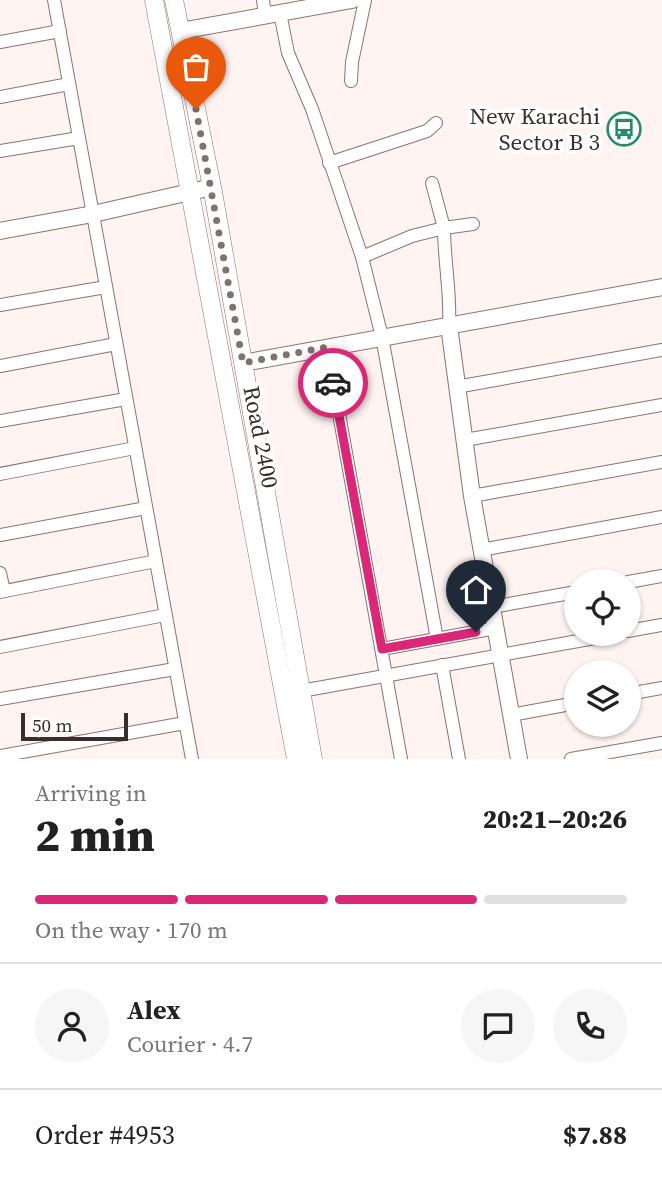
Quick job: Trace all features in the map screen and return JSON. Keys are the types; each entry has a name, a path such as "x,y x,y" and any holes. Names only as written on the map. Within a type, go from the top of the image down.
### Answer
{"main road":[{"name":"Road 2400","path":"154,0 296,759"},
{"name":"Road 2400","path":"174,0 212,187 313,759"}],"street":[{"path":"54,0 191,759"},
{"path":"180,31 269,10 352,0"},
{"path":"351,80 352,62 365,0"},
{"path":"269,10 312,109 362,257 382,337 437,639"},
{"path":"0,42 60,31"},
{"path":"0,97 69,84"},
{"path":"329,163 427,131 436,122"},
{"path":"0,151 79,138"},
{"path":"432,183 444,228 449,326 472,496 519,759"},
{"path":"0,231 93,214 212,187"},
{"path":"362,257 412,236 473,224"},
{"path":"0,305 106,287"},
{"path":"243,363 662,287"},
{"path":"0,366 116,344"},
{"path":"327,347 401,759"},
{"path":"456,387 662,350"},
{"path":"0,421 126,399"},
{"path":"465,440 662,405"},
{"path":"0,474 135,448"},
{"path":"472,496 662,461"},
{"path":"0,535 146,508"},
{"path":"481,550 662,517"},
{"path":"0,572 2,592 156,561"},
{"path":"641,580 662,576"},
{"path":"492,607 564,594"},
{"path":"0,647 165,615"},
{"path":"641,629 662,625"},
{"path":"382,649 496,628"},
{"path":"300,691 564,644"},
{"path":"442,665 459,759"},
{"path":"0,699 175,669"},
{"path":"641,692 662,688"},
{"path":"511,715 564,705"},
{"path":"0,756 185,723"},
{"path":"572,759 662,743"}],"way so far":[{"path":"196,109 243,363 327,347 333,383"}],"place":[{"name":"New Karachi Sector B 3","path":"624,129"}],"route":[{"path":"333,383 382,649 476,632"}]}
